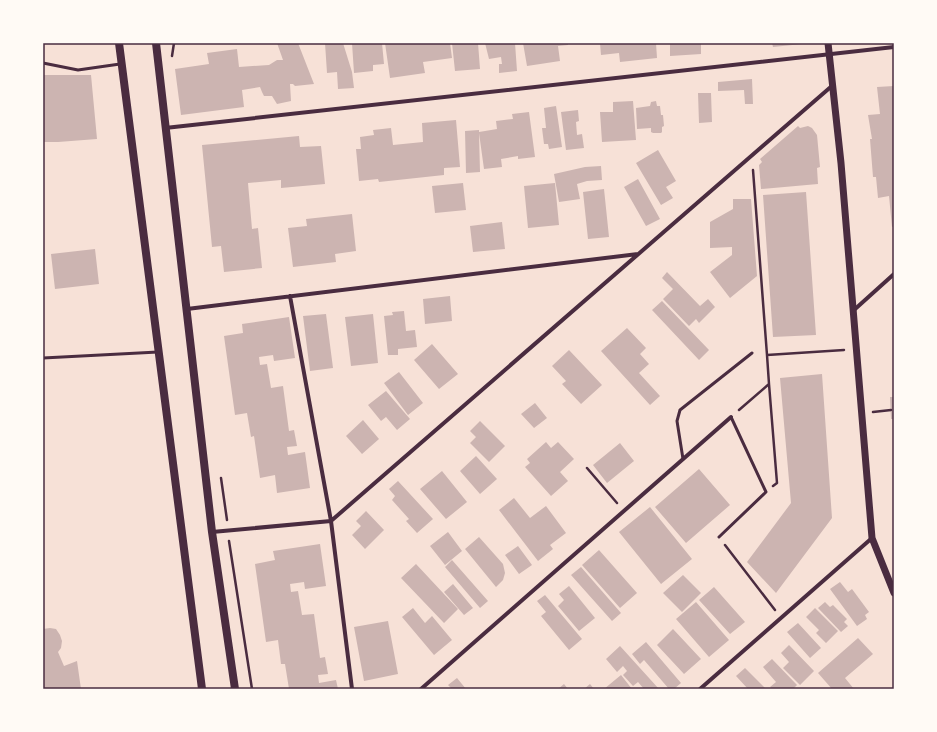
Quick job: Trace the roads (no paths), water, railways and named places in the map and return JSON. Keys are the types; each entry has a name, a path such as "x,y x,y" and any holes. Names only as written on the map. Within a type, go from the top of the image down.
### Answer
{"main road":[{"path":"118,43 202,689"},
{"path":"156,43 212,532 235,689"}],"street":[{"path":"828,43 854,310 872,538 894,594"},
{"path":"165,128 894,47"},
{"path":"212,532 332,521 833,85"},
{"path":"186,309 639,254"},
{"path":"854,310 894,274"},
{"path":"290,296 332,521 352,689"},
{"path":"421,689 731,417"},
{"path":"700,689 872,538"}],"lane":[{"path":"43,63 78,70 121,64"},
{"path":"43,358 158,352"},
{"path":"683,459 677,421 680,410 752,353"},
{"path":"719,537 766,492 731,417"}]}
